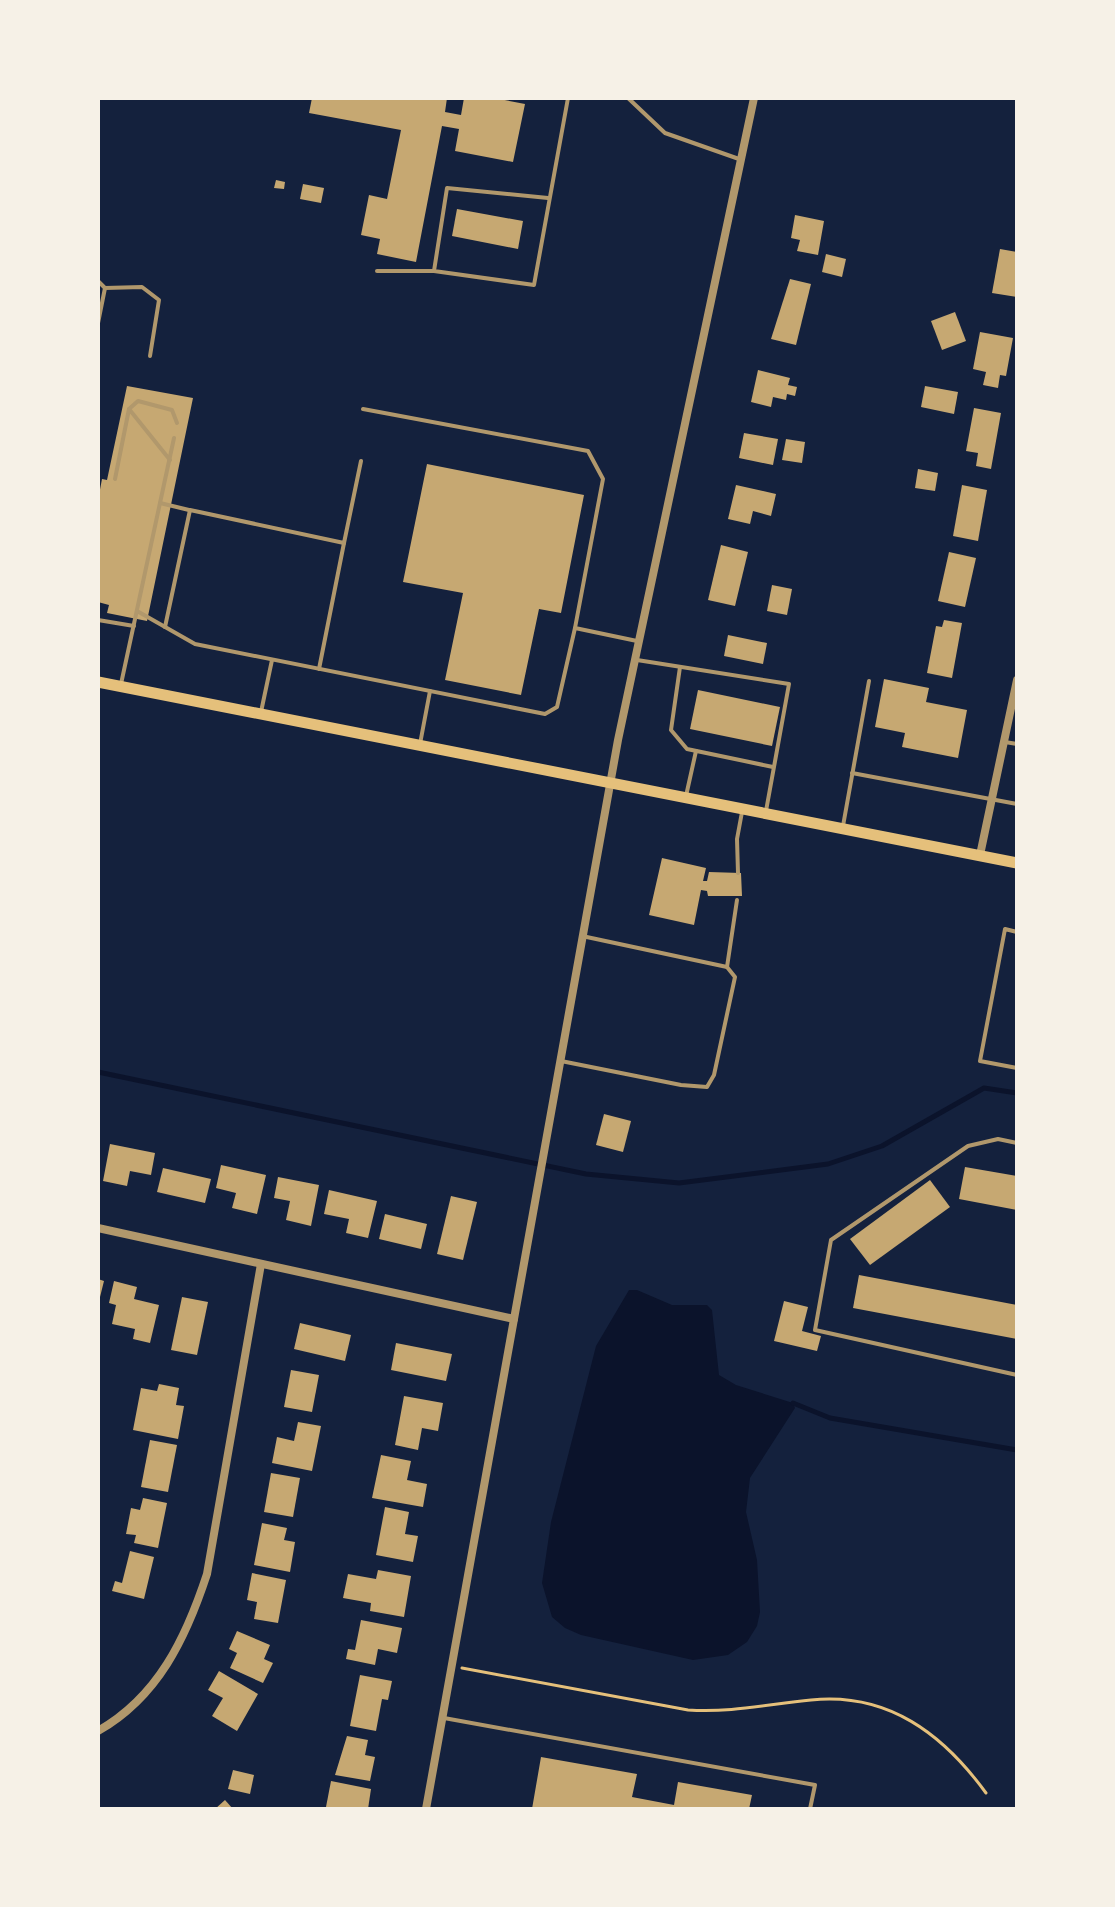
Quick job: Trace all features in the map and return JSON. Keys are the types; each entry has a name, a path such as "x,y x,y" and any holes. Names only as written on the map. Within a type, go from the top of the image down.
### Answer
{"main road":[{"path":"98,682 1017,863"}],"street":[{"path":"426,1809 609,784 754,98"},
{"path":"980,855 1017,680"},
{"path":"98,1228 514,1319"},
{"path":"98,1731 122,1717 168,1667 192,1620 207,1574 261,1264"}],"lane":[{"path":"377,271 434,271 534,285 568,98"},
{"path":"628,98 665,133 740,159"},
{"path":"434,271 447,188 548,198"},
{"path":"98,281 105,288 142,287 159,300 150,356"},
{"path":"98,323 105,288"},
{"path":"115,479 129,409 138,401 158,405 172,410 177,423"},
{"path":"129,409 170,460"},
{"path":"137,611 195,644 545,714 557,707 603,479 588,451 363,409"},
{"path":"121,686 174,438"},
{"path":"319,669 361,461"},
{"path":"160,503 344,543"},
{"path":"165,627 190,510"},
{"path":"98,620 134,626"},
{"path":"575,628 639,641"},
{"path":"261,714 272,660"},
{"path":"635,660 789,684 765,814"},
{"path":"680,667 671,730 678,743 696,751 774,767"},
{"path":"842,829 869,681"},
{"path":"419,746 430,691"},
{"path":"1005,742 1017,744"},
{"path":"685,798 696,751"},
{"path":"852,773 1017,804"},
{"path":"738,873 737,839 743,809"},
{"path":"727,967 737,900"},
{"path":"1017,932 1005,929 980,1061 1017,1068"},
{"path":"559,1060 681,1085 707,1087 714,1075 735,977 727,967 582,936"},
{"path":"1017,1143 998,1139 968,1146 831,1240 815,1330 1017,1375"},
{"path":"442,1718 815,1785 810,1809"}],"path":[{"path":"452,1666 688,1710 723,1713 808,1700 860,1700 912,1719 965,1763 986,1793"}],"water":[{"path":"629,1290 637,1290 672,1305 707,1305 712,1310 719,1375 736,1385 793,1403 795,1408 750,1478 746,1512 757,1560 760,1612 757,1626 747,1642 728,1655 693,1660 581,1635 565,1628 552,1617 542,1583 551,1522 596,1346"}],"building":[{"path":"312,98 447,98 445,112 461,115 464,98 494,98 525,104 513,162 455,151 459,129 442,126 416,262 377,254 380,239 361,235 369,195 387,199 401,130 309,113"},
{"path":"276,180 285,182 284,189 274,188"},
{"path":"303,184 324,188 321,203 300,199"},
{"path":"457,209 523,221 518,249 452,236"},
{"path":"795,215 824,221 818,255 797,251 800,240 791,238"},
{"path":"1000,249 1017,252 1017,297 992,293"},
{"path":"826,254 846,259 842,277 822,272"},
{"path":"790,279 811,284 796,345 771,339"},
{"path":"955,312 966,341 942,350 931,321"},
{"path":"980,332 1013,338 1006,376 1000,375 998,388 983,385 986,372 973,369"},
{"path":"758,370 790,378 788,385 797,387 795,396 787,394 786,400 773,397 771,407 751,402"},
{"path":"127,386 193,398 147,621 107,613 109,605 98,602 98,500 102,479 107,480"},
{"path":"925,386 958,392 954,414 921,407"},
{"path":"974,408 1001,413 991,469 976,466 978,453 966,451"},
{"path":"744,433 778,439 773,465 739,458"},
{"path":"786,439 805,442 802,463 782,460"},
{"path":"427,464 584,495 561,613 539,609 521,695 445,680 463,593 403,582"},
{"path":"918,469 938,473 935,491 915,488"},
{"path":"736,485 776,494 771,516 753,511 750,524 728,519"},
{"path":"962,485 987,490 978,541 953,536"},
{"path":"721,545 748,552 735,606 708,600"},
{"path":"949,552 976,558 965,607 938,601"},
{"path":"772,585 792,589 787,615 767,611"},
{"path":"944,620 962,623 952,678 927,673 936,626 942,627"},
{"path":"728,635 767,643 763,664 724,656"},
{"path":"884,679 929,688 926,702 967,710 958,758 902,747 905,733 875,727"},
{"path":"698,690 780,707 772,746 690,729"},
{"path":"662,858 706,868 703,881 707,881 709,872 741,873 742,896 708,896 707,891 701,890 694,925 649,915"},
{"path":"604,1114 631,1121 623,1152 596,1145"},
{"path":"110,1144 155,1153 151,1175 130,1171 127,1186 103,1181"},
{"path":"221,1165 266,1175 257,1214 232,1208 236,1193 216,1188"},
{"path":"965,1167 1017,1176 1017,1210 959,1199"},
{"path":"163,1168 211,1179 205,1203 157,1192"},
{"path":"278,1177 319,1185 311,1226 286,1220 290,1201 274,1198"},
{"path":"930,1180 950,1207 870,1265 850,1239"},
{"path":"329,1190 377,1201 368,1238 346,1233 349,1219 324,1214"},
{"path":"451,1196 477,1202 463,1260 437,1254"},
{"path":"385,1214 427,1224 421,1249 379,1239"},
{"path":"859,1275 1017,1305 1017,1339 853,1308"},
{"path":"98,1279 104,1281 99,1301 98,1301"},
{"path":"114,1281 137,1287 134,1299 159,1305 150,1343 133,1339 135,1329 112,1324 116,1305 109,1303"},
{"path":"182,1297 208,1302 197,1355 171,1350"},
{"path":"784,1301 808,1307 802,1331 821,1336 817,1351 774,1341"},
{"path":"300,1323 351,1335 345,1361 294,1349"},
{"path":"396,1343 452,1354 446,1381 391,1370"},
{"path":"291,1370 319,1375 312,1412 284,1407"},
{"path":"159,1384 179,1388 176,1405 184,1406 178,1439 133,1430 141,1388 157,1391"},
{"path":"404,1396 443,1403 438,1431 422,1428 418,1450 395,1445"},
{"path":"298,1422 321,1426 312,1471 272,1463 277,1437 294,1441"},
{"path":"150,1440 177,1445 168,1492 141,1487"},
{"path":"381,1455 411,1461 407,1480 427,1484 423,1507 372,1498"},
{"path":"271,1473 300,1478 293,1517 264,1512"},
{"path":"143,1498 167,1503 158,1548 134,1543 136,1535 126,1534 131,1508 140,1510"},
{"path":"385,1507 409,1512 405,1534 418,1536 413,1562 376,1555"},
{"path":"262,1523 287,1528 284,1540 295,1542 290,1572 254,1565"},
{"path":"130,1551 154,1557 144,1599 112,1591 115,1581 122,1583"},
{"path":"378,1570 411,1576 404,1617 370,1611 371,1603 343,1598 348,1574 376,1579"},
{"path":"252,1573 286,1580 278,1623 254,1619 257,1602 247,1600"},
{"path":"361,1620 402,1628 397,1653 378,1649 375,1665 346,1659 348,1649 355,1650"},
{"path":"237,1631 270,1645 264,1659 273,1663 263,1683 230,1668 237,1653 229,1649"},
{"path":"219,1671 258,1694 237,1731 212,1716 223,1698 208,1690"},
{"path":"360,1675 392,1681 388,1700 382,1699 376,1731 350,1726"},
{"path":"347,1736 368,1740 365,1755 375,1757 370,1781 335,1775"},
{"path":"541,1757 637,1774 632,1797 674,1805 678,1782 752,1795 749,1809 532,1809"},
{"path":"233,1770 254,1775 250,1794 228,1789"},
{"path":"331,1781 371,1789 368,1809 326,1807"},
{"path":"225,1800 233,1809 215,1809"}],"waterway":[{"path":"98,1072 586,1174 679,1183 828,1164 882,1146 984,1088 1017,1093"},
{"path":"793,1403 830,1418 1017,1450"}]}
